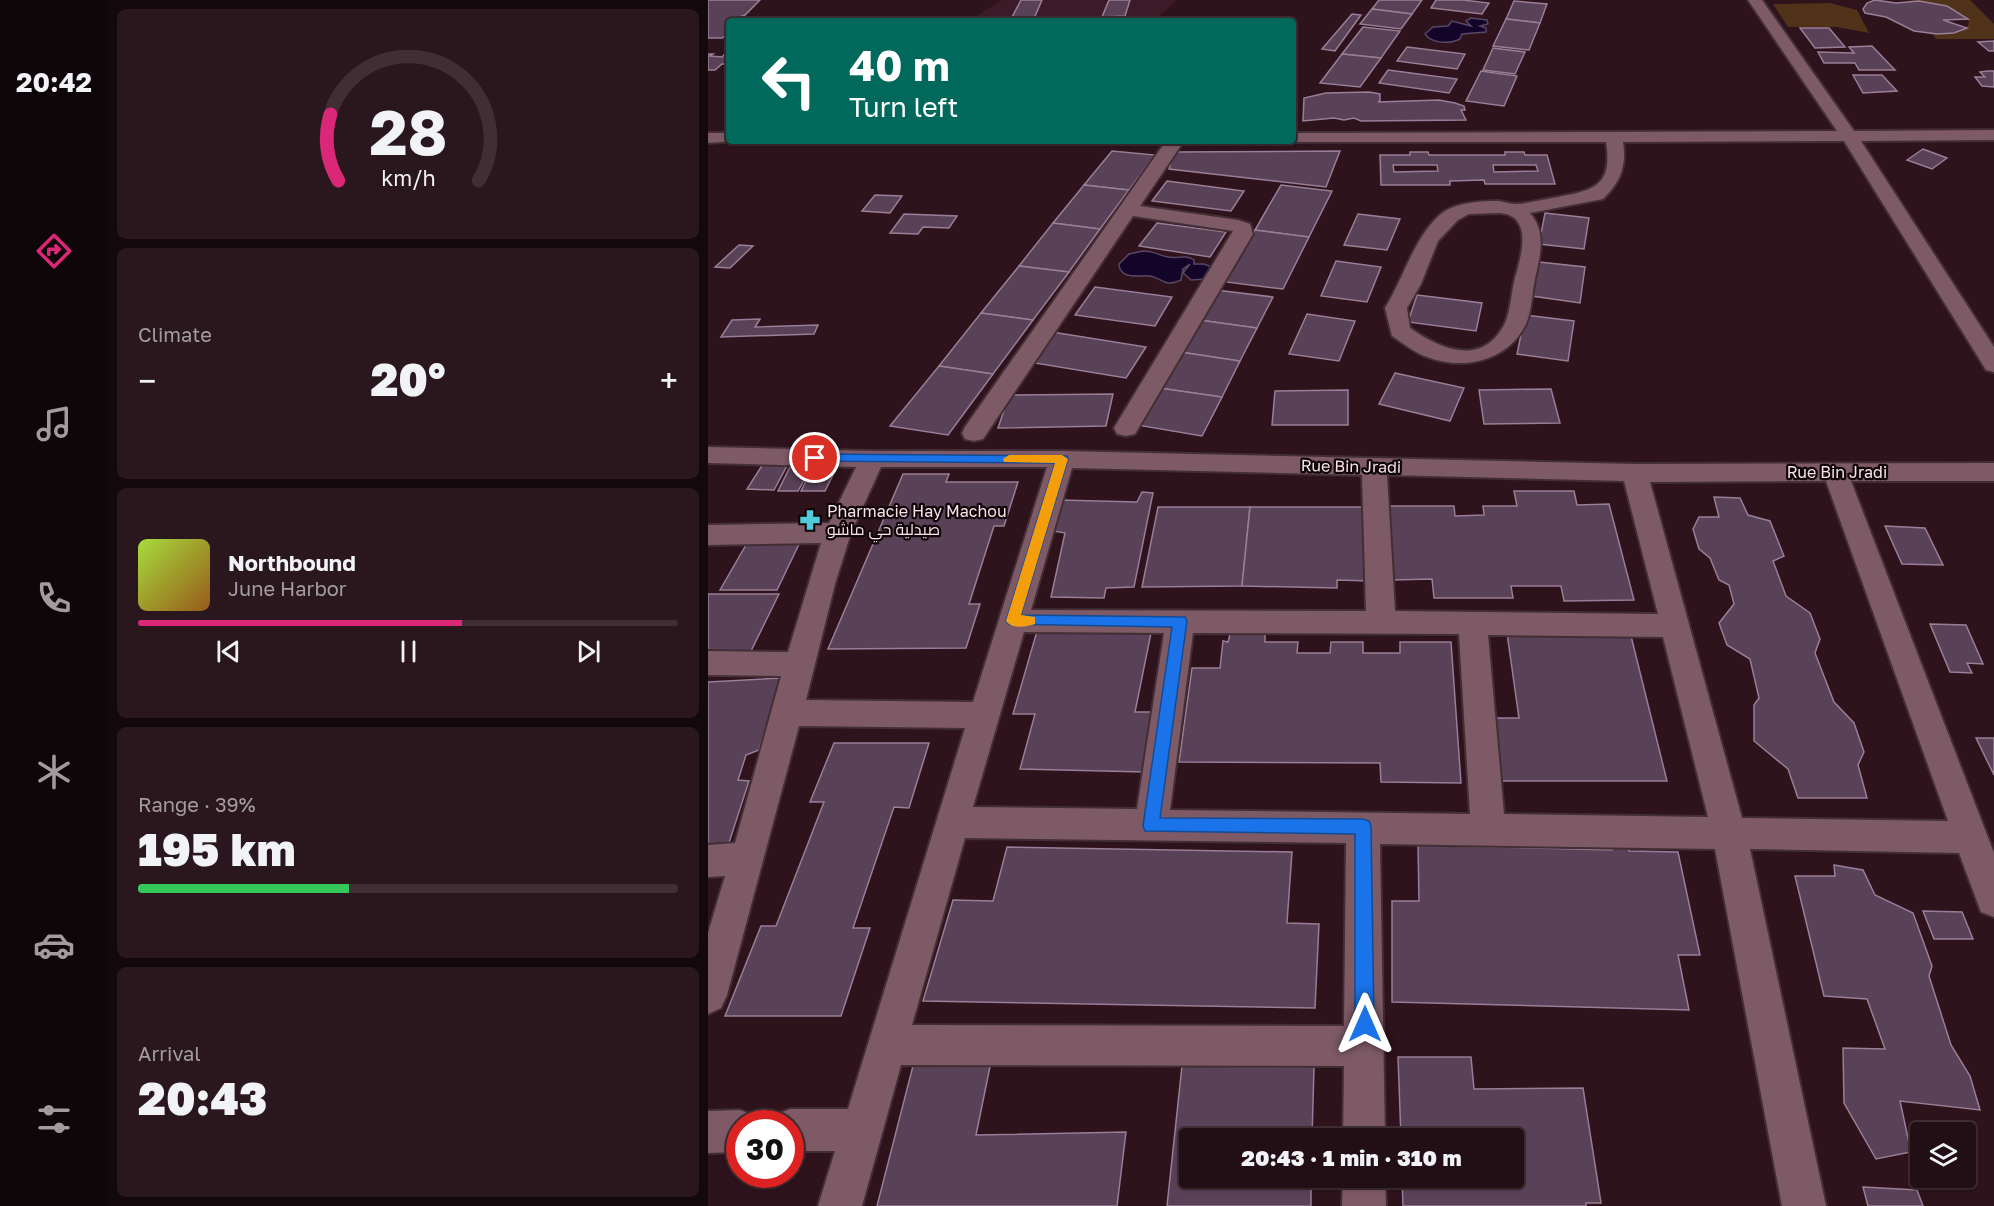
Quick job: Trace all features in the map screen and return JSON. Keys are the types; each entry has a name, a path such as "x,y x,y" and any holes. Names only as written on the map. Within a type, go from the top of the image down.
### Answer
{"street":[{"path":"1755,0 1873,170 1994,365"},
{"path":"1296,138 1994,135"},
{"path":"1515,210 1525,218 1530,226 1529,261 1516,322 1507,337 1493,351 1459,357 1437,354 1400,331 1396,308 1411,284 1429,239 1441,225 1465,209 1500,207 1515,210 1576,201 1596,195 1606,187 1617,166 1613,136"},
{"path":"708,138 726,138"},
{"path":"974,433 1173,144"},
{"path":"1126,428 1243,234 1243,228 1238,226 1128,210"},
{"name":"Rue Bin Jradi","path":"708,455 872,459 1062,459 1635,473 1994,472"},
{"path":"708,995 748,859 798,664 838,533 872,459"},
{"path":"840,1206 952,822 1062,459"},
{"path":"1374,466 1382,622"},
{"path":"1834,472 1994,900"},
{"path":"1635,473 1729,833 1804,1206"},
{"path":"708,535 838,533"},
{"path":"1012,621 1676,626"},
{"path":"1151,826 1180,621"},
{"path":"1473,623 1488,828"},
{"path":"708,663 798,664"},
{"path":"785,712 984,715"},
{"path":"952,822 1151,826 1363,826 1971,837"},
{"path":"1363,826 1364,1128"},
{"path":"708,861 748,859"},
{"path":"887,1045 1365,1046"},
{"path":"804,1131 863,1130"},
{"path":"708,1132 726,1131"},
{"path":"1364,1188 1364,1206"}],"shaded area":[{"path":"1002,0 1177,0 1157,18 974,18"},
{"path":"1906,0 1970,0 1994,24 1994,39 1936,39 1932,33 1954,33 1967,28 1969,21 1947,7"},
{"path":"1830,3 1857,10 1869,33 1837,27 1788,27 1773,4"},
{"path":"1471,18 1487,20 1488,24 1480,26 1486,28 1486,32 1462,34 1460,39 1451,42 1432,40 1425,34 1433,27 1448,26 1452,21 1471,26 1466,21"},
{"path":"1143,251 1168,257 1188,257 1194,260 1194,264 1204,264 1214,268 1206,279 1191,280 1183,273 1190,264 1183,269 1181,280 1170,283 1150,276 1126,275 1120,269 1119,264 1129,254"}],"building":[{"path":"708,0 760,0 745,15 726,18 726,36 708,38"},
{"path":"1021,0 1042,0 1034,18 1012,18"},
{"path":"1109,0 1130,0 1125,16 1102,17"},
{"path":"1379,0 1422,0 1412,14 1372,9"},
{"path":"1436,0 1489,3 1482,14 1431,8"},
{"path":"1875,0 1896,3 1919,1 1947,6 1968,19 1943,20 1967,28 1954,33 1937,34 1914,31 1886,17 1865,13 1863,9 1867,3"},
{"path":"1514,1 1547,4 1540,23 1506,19"},
{"path":"1372,9 1412,14 1401,29 1360,24"},
{"path":"1352,14 1361,15 1335,51 1322,49"},
{"path":"1506,19 1540,23 1529,50 1493,46"},
{"path":"1363,27 1400,31 1381,58 1342,54"},
{"path":"1800,28 1829,28 1845,47 1815,48"},
{"path":"1994,41 1994,51 1989,51 1978,42"},
{"path":"1872,46 1895,70 1859,70 1855,63 1824,63 1818,52 1854,53 1849,47"},
{"path":"1407,47 1465,54 1457,69 1397,61"},
{"path":"1493,48 1525,52 1515,74 1483,70"},
{"path":"726,53 726,64 722,64 715,70 708,70 708,54 722,57"},
{"path":"1342,54 1381,58 1360,87 1320,83"},
{"path":"1388,70 1457,79 1449,93 1379,83"},
{"path":"1481,71 1517,76 1504,106 1466,101"},
{"path":"1994,71 1994,87 1982,86 1975,77 1985,77 1980,72"},
{"path":"1853,75 1882,75 1897,91 1863,93"},
{"path":"1326,93 1380,94 1378,102 1439,100 1455,103 1464,106 1465,110 1461,110 1466,120 1361,121 1354,118 1344,120 1334,118 1303,121 1304,98"},
{"path":"1923,149 1947,158 1932,169 1907,160"},
{"path":"1112,151 1155,155 1129,190 1084,185"},
{"path":"1340,151 1326,187 1169,169 1173,152"},
{"path":"1410,152 1428,152 1429,155 1505,155 1505,152 1524,152 1525,155 1547,155 1555,184 1485,184 1484,180 1450,181 1450,185 1381,185 1380,155 1410,155","holes":["1393,165 1437,165 1438,171 1394,172","1493,165 1536,165 1538,171 1494,172"]},
{"path":"1167,181 1244,191 1231,211 1152,201"},
{"path":"1084,185 1129,190 1100,229 1053,223"},
{"path":"1281,185 1332,191 1309,237 1255,230"},
{"path":"875,195 902,196 890,213 862,211"},
{"path":"1545,213 1589,218 1584,249 1539,244"},
{"path":"904,214 957,216 949,228 923,227 918,234 890,233"},
{"path":"1358,214 1400,219 1387,250 1344,245"},
{"path":"1053,223 1100,229 1069,272 1019,266"},
{"path":"1157,223 1226,232 1210,257 1139,246"},
{"path":"1255,230 1309,237 1283,289 1226,282"},
{"path":"739,245 753,246 730,268 715,267"},
{"path":"1336,261 1381,267 1367,302 1321,296"},
{"path":"1539,262 1585,267 1580,303 1532,296"},
{"path":"1019,266 1069,272 1033,320 981,313"},
{"path":"1095,287 1172,297 1155,326 1075,315"},
{"path":"1216,290 1273,297 1257,328 1199,320"},
{"path":"1417,295 1482,303 1476,331 1408,322"},
{"path":"981,313 1033,320 993,374 939,366"},
{"path":"1307,314 1355,321 1339,361 1289,354"},
{"path":"1525,315 1574,321 1568,361 1517,354"},
{"path":"760,319 755,327 818,325 814,334 721,337 732,320"},
{"path":"1199,320 1257,328 1240,361 1180,352"},
{"path":"1052,332 1146,347 1126,378 1029,362"},
{"path":"1180,352 1240,361 1222,397 1159,388"},
{"path":"939,366 993,374 948,435 890,426"},
{"path":"1395,373 1464,388 1450,421 1379,404"},
{"path":"1159,388 1222,397 1202,436 1137,425"},
{"path":"1551,389 1560,423 1484,424 1479,390"},
{"path":"1348,390 1348,425 1272,425 1275,391"},
{"path":"1113,394 1106,426 998,428 1009,395"},
{"path":"840,461 825,491 801,491 816,462"},
{"path":"792,463 813,464 798,491 778,491"},
{"path":"763,464 788,464 774,490 747,489"},
{"path":"903,474 949,474 946,482 1018,482 1004,526 994,526 969,604 980,604 966,648 828,649"},
{"path":"1514,491 1574,491 1577,505 1609,504 1634,600 1564,601 1561,586 1511,586 1513,598 1434,598 1432,579 1392,580 1388,506 1454,506 1455,516 1484,515 1483,506 1517,506"},
{"path":"1142,492 1153,493 1134,587 1106,588 1104,598 1051,597 1065,533 1053,531 1061,500 1137,502"},
{"path":"1714,497 1740,498 1748,515 1770,521 1784,556 1773,561 1786,596 1810,613 1820,639 1815,653 1834,702 1854,723 1864,752 1858,765 1867,798 1798,798 1788,769 1754,741 1754,705 1759,698 1750,659 1727,645 1719,623 1734,604 1729,585 1719,580 1710,558 1699,549 1693,529 1699,517 1719,517"},
{"path":"1158,507 1250,507 1242,586 1142,587"},
{"path":"1250,507 1370,507 1370,581 1337,580 1337,588 1242,586"},
{"path":"1885,526 1925,528 1943,565 1902,564"},
{"path":"750,538 802,538 777,590 720,590"},
{"path":"708,594 779,594 750,653 708,653"},
{"path":"1930,624 1966,625 1983,664 1967,663 1972,673 1950,672"},
{"path":"1037,631 1151,633 1135,712 1155,712 1144,772 1020,769 1035,714 1013,714"},
{"path":"1630,632 1667,781 1502,781 1495,718 1519,718 1507,633"},
{"path":"1230,634 1265,634 1265,642 1298,642 1297,653 1330,653 1331,642 1363,642 1363,653 1400,653 1400,642 1451,642 1461,783 1381,782 1380,763 1179,762 1192,668 1220,668 1223,641 1228,642"},
{"path":"781,678 759,750 746,755 738,780 749,781 726,852 708,852 708,682"},
{"path":"1976,738 1994,738 1994,775"},
{"path":"834,743 929,743 909,808 894,807 853,928 870,928 841,1016 725,1016 761,926 776,926 824,802 810,802"},
{"path":"1610,837 1627,837 1629,851 1678,852 1700,955 1678,955 1689,1010 1392,1002 1392,901 1419,901 1418,845 1612,850"},
{"path":"1007,847 1292,852 1287,923 1319,924 1315,1008 923,1001 953,900 993,901"},
{"path":"1834,865 1863,870 1875,895 1913,913 1932,966 1929,976 1951,1045 1970,1076 1980,1110 1900,1101 1910,1152 1876,1159 1844,1103 1843,1048 1885,1049 1867,999 1824,996 1795,876 1835,876"},
{"path":"1923,911 1962,912 1973,939 1934,939"},
{"path":"992,1057 976,1135 1126,1132 1117,1206 877,1206 915,1058"},
{"path":"1398,1057 1471,1057 1474,1089 1583,1088 1601,1203 1586,1203 1586,1206 1403,1206 1402,1188 1524,1188 1524,1128 1401,1128"},
{"path":"1182,1066 1314,1067 1312,1128 1179,1128 1179,1188 1311,1188 1311,1206 1167,1206"},
{"path":"1863,1187 1917,1190 1923,1206 1868,1206"}],"slow traffic":[{"path":"1009,459 1062,459 1012,621 1030,621"}],"place":[{"name":"Pharmacie Hay Machou صيدلية حي ماشو","path":"810,520"}],"route":[{"path":"815,458 1062,459 1012,621 1180,621 1151,826 1363,826 1365,1024"}]}
